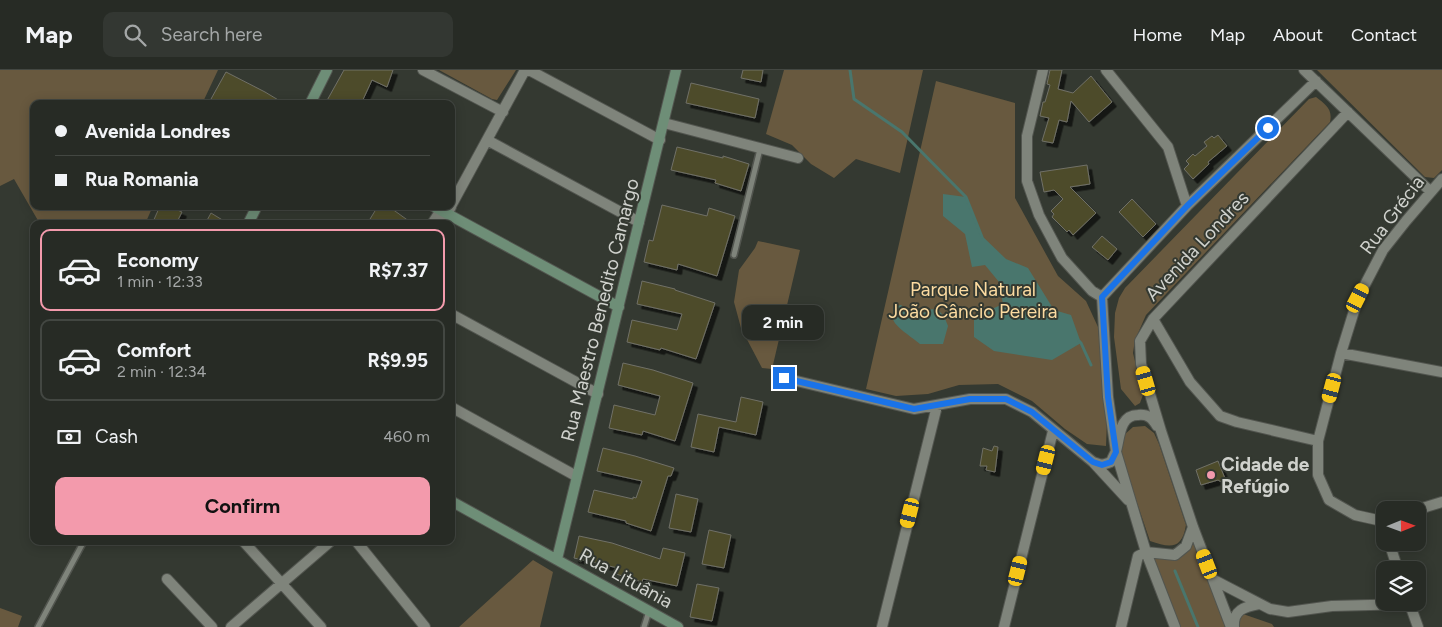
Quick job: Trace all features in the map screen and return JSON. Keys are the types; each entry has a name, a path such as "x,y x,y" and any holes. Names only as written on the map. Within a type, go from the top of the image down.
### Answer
{"street":[{"path":"312,100 327,70"},
{"path":"423,70 502,112"},
{"path":"455,193 488,140 526,70"},
{"path":"529,70 660,140"},
{"name":"Rua Maestro Benedito Camargo","path":"557,559 676,70"},
{"path":"1043,70 1027,136 1027,181 1038,215 1062,258 1092,291 1102,297"},
{"path":"1106,70 1168,147 1187,206"},
{"path":"1304,70 1431,192"},
{"name":"Avenida Londres","path":"1175,627 1146,552 1116,452 1108,397 1102,297 1187,206 1316,81"},
{"name":"Avenida Londres","path":"1232,627 1193,527 1161,431 1141,364 1140,341 1152,319 1348,112"},
{"path":"664,123 798,158"},
{"path":"488,140 640,222"},
{"name":"Rua Grécia","path":"1376,522 1355,516 1329,500 1318,475 1318,441 1341,353 1358,298 1383,250 1442,179"},
{"path":"435,220 444,210"},
{"path":"454,210 619,307"},
{"path":"455,316 598,394"},
{"path":"1152,319 1190,382 1220,416 1237,422 1318,441"},
{"path":"1341,353 1442,372"},
{"path":"784,378 914,409 970,399 1006,399 1032,412 1093,462 1131,503"},
{"path":"882,627 937,406"},
{"path":"455,409 576,476"},
{"name":"Avenida Londres","path":"1116,452 1122,424 1134,415 1146,415 1152,418 1161,431"},
{"path":"1004,627 1053,431"},
{"path":"1093,462 1102,465 1111,462 1116,452"},
{"path":"1426,507 1442,502"},
{"name":"Rua Lituânia","path":"455,503 678,627"},
{"path":"1121,627 1138,556 1146,552 1175,555 1186,546 1193,527"},
{"path":"247,545 321,627"},
{"path":"231,627 326,545"},
{"path":"359,545 425,627"},
{"path":"167,579 212,627"},
{"path":"1214,580 1270,609 1288,612 1332,606 1376,604"},
{"path":"1232,627 1233,619 1238,611 1245,607 1259,604"},
{"path":"1412,611 1418,627"}],"lane":[{"path":"734,255 760,149"},
{"path":"38,627 82,545"},
{"path":"644,627 649,610"}],"green space":[{"path":"0,70 218,70 204,100 30,100 30,207 14,179 0,186"},
{"path":"439,70 516,70 497,100"},
{"path":"784,70 923,70 900,173 856,159 834,178 811,164 792,145 766,134"},
{"path":"1317,70 1442,70 1442,170 1434,178 1425,177"},
{"name":"Parque Natural João Câncio Pereira","path":"936,81 1015,103 1015,198 1058,276 1086,301 1098,327 1107,421 1106,446 1087,444 1065,429 1032,401 998,384 959,385 928,394 896,396 866,389"},
{"path":"1316,97 1329,110 1330,122 1146,315 1135,340 1133,353 1143,395 1140,403 1135,406 1121,389 1114,337 1115,313 1119,298 1125,288 1309,99"},
{"path":"32,210 151,210 147,220 38,220"},
{"path":"758,241 800,250 772,369 762,368 741,328 734,302 739,270"},
{"path":"1145,426 1154,433 1159,444 1186,525 1182,539 1174,545 1169,546 1150,541 1120,453 1124,435 1133,427"},
{"path":"1193,537 1225,627 1178,627 1148,554 1176,557"},
{"path":"533,560 553,572 540,627 459,627"},
{"path":"0,608 22,616 18,627 0,627"},
{"path":"1243,614 1272,624 1274,627 1240,627 1238,621"}],"water":[{"path":"943,194 966,197 980,234 1006,259 1028,268 1054,310 1071,315 1081,343 1052,360 994,351 974,337 974,317 1003,304 999,282 985,265 972,267 965,234 943,216"},
{"path":"901,305 913,314 923,313 932,309 939,311 944,316 948,326 943,344 920,344 900,328 893,319 893,307"}],"building":[{"path":"344,70 393,70 387,87 372,80 363,100 327,100"},
{"path":"743,70 763,70 761,82 741,78"},
{"path":"1050,70 1062,70 1058,89 1073,93 1091,76 1112,102 1089,122 1071,101 1067,122 1059,120 1053,143 1042,141 1049,118 1040,116 1050,85 1047,84"},
{"path":"226,72 278,100 213,100 211,99"},
{"path":"691,83 759,99 755,118 686,103"},
{"path":"1218,135 1227,146 1208,162 1209,164 1193,179 1184,169 1189,164 1186,161 1193,154 1195,156 1207,146 1204,142 1212,136 1214,138"},
{"path":"677,147 723,158 723,156 749,164 741,191 715,183 716,180 671,170"},
{"path":"1087,165 1090,184 1070,187 1096,213 1073,235 1069,230 1067,232 1052,217 1054,214 1051,211 1063,199 1054,190 1044,192 1040,172"},
{"path":"1132,199 1156,224 1143,237 1119,212"},
{"path":"662,205 707,216 709,208 735,216 717,276 678,264 677,270 644,262 649,240 653,241"},
{"path":"158,210 177,210 182,212 178,220 154,220"},
{"path":"376,210 394,210 407,220 369,220"},
{"path":"211,213 222,220 207,220"},
{"path":"1102,236 1117,249 1108,260 1092,247"},
{"path":"642,281 675,289 715,303 696,359 661,348 660,350 627,342 632,320 677,330 682,314 637,304"},
{"path":"623,363 653,370 693,383 675,441 643,431 642,435 609,428 614,405 655,415 660,396 618,385"},
{"path":"741,397 763,402 756,435 719,427 714,452 691,447 698,414 736,422"},
{"path":"994,446 998,447 995,472 986,470 987,466 980,466 983,448 992,451"},
{"path":"603,448 674,468 671,476 668,476 651,531 626,523 626,521 588,512 594,490 633,499 633,497 636,498 642,481 597,471"},
{"name":"Cidade de Refúgio","path":"1218,461 1228,486 1218,480 1201,485 1196,470"},
{"path":"676,494 698,499 691,532 669,528"},
{"path":"709,530 731,535 724,568 702,564"},
{"path":"579,536 612,543 660,559 663,548 685,553 677,586 643,579 642,582 616,574 618,568 574,558"},
{"path":"697,584 719,588 712,621 690,617"}],"waterway":[{"path":"850,70 854,99 902,132 966,197 982,237"},
{"path":"1079,341 1091,365"},
{"path":"1175,571 1198,627"}],"place":[{"name":"Cidade de Refúgio","path":"1211,475"}],"route":[{"path":"784,378 914,409 970,399 1006,399 1032,412 1093,462 1102,465 1111,462 1116,452 1108,397 1102,297 1187,206 1268,128"}]}
